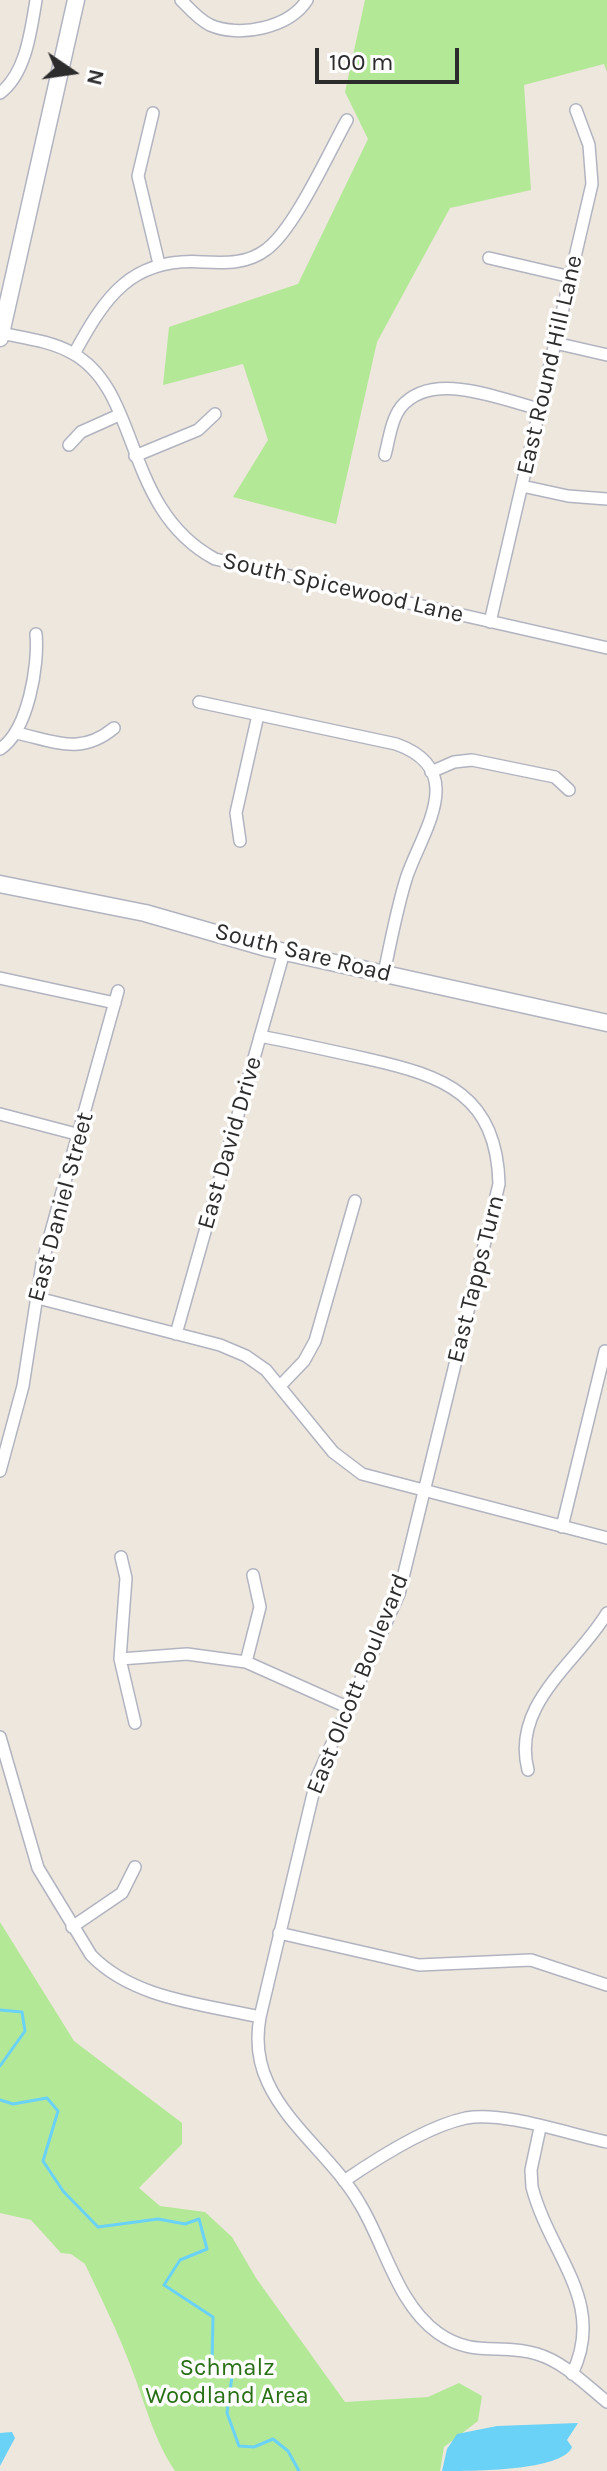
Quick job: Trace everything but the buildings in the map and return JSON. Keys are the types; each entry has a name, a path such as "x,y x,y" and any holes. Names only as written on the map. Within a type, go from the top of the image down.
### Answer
{"main road":[{"path":"1,336 76,0"},
{"name":"South Sare Road","path":"0,884 145,913 284,952 607,1023"}],"street":[{"path":"0,93 12,82 20,67 36,0"},
{"path":"181,0 204,22 233,30 270,26 291,18 307,0"},
{"name":"East Round Hill Lane","path":"490,622 593,171 586,131 576,110"},
{"path":"153,113 138,176 159,264"},
{"path":"74,354 100,309 115,291 134,276 159,264 189,261 233,263 268,249 285,229 347,120"},
{"path":"489,258 571,277"},
{"name":"South Spicewood Lane","path":"1,336 74,354 100,376 157,505 188,542 215,559 607,648"},
{"path":"555,343 607,355"},
{"path":"385,455 401,408 427,391 445,388 540,409"},
{"path":"135,456 198,430 215,414"},
{"path":"69,445 81,432 119,415"},
{"path":"522,486 568,496 607,499"},
{"path":"0,749 16,733 38,654 36,634"},
{"path":"199,702 396,744 418,756 431,772 437,794 435,814 408,875 384,973"},
{"path":"240,841 236,813 258,715"},
{"path":"16,733 83,746 98,742 114,728"},
{"path":"431,772 454,762 472,760 555,777 569,790"},
{"name":"East David Drive","path":"176,1334 284,952"},
{"name":"East Daniel Street","path":"0,978 117,997 34,1297 23,1386 0,1471"},
{"name":"East Tapps Turn","path":"260,1036 435,1076 474,1106 495,1148 499,1184 496,1202 425,1492"},
{"path":"0,1114 80,1135"},
{"path":"280,1386 304,1361 315,1341 355,1201"},
{"path":"34,1297 176,1334 246,1356 280,1386 346,1464 373,1479 607,1538"},
{"path":"562,1527 605,1351"},
{"name":"East Olcott Boulevard","path":"425,1492 399,1594 317,1777 260,2017 259,2048 268,2083 364,2211 409,2302 429,2327 469,2348 538,2354 572,2374 607,2402"},
{"path":"121,1557 126,1578 120,1659 135,1723"},
{"path":"246,1662 260,1615 253,1575"},
{"path":"528,1770 524,1745 540,1698 607,1613"},
{"path":"120,1659 187,1654 246,1662 347,1707"},
{"path":"0,1737 32,1853 72,1927 102,1968 130,1985 260,2017"},
{"path":"72,1927 122,1893 135,1867"},
{"path":"279,1933 419,1965 515,1960 546,1963 607,1985"},
{"path":"344,2181 367,2165 465,2118 500,2119 607,2142"},
{"path":"540,2128 531,2170 532,2187 582,2298 587,2322 585,2344 572,2374"}],"green space":[{"path":"365,0 607,0 607,72 604,64 524,85 531,190 450,208 377,342 336,524 233,497 268,440 243,364 163,385 169,327 298,284 368,139 345,92"},
{"name":"Schmalz Woodland Area","path":"0,1922 74,2041 182,2123 182,2144 139,2188 160,2206 205,2212 232,2237 256,2278 345,2402 428,2397 459,2383 482,2396 478,2421 444,2447 440,2471 175,2471 156,2434 121,2341 85,2264 71,2254 61,2253 31,2220 0,2213"}],"water":[{"path":"578,2423 567,2440 572,2447 565,2455 552,2461 515,2468 442,2471 447,2449 457,2434 497,2426"},
{"path":"12,2432 15,2438 0,2466 0,2433"}],"waterway":[{"path":"0,2010 22,2012 25,2031 0,2066"},
{"path":"0,2100 13,2104 47,2098 58,2111 43,2161 63,2191 98,2227 158,2219 185,2224 199,2219 207,2249 180,2260 164,2285 213,2317 212,2364 233,2369 227,2413 239,2446 254,2447 273,2439 288,2451 299,2471"}]}
